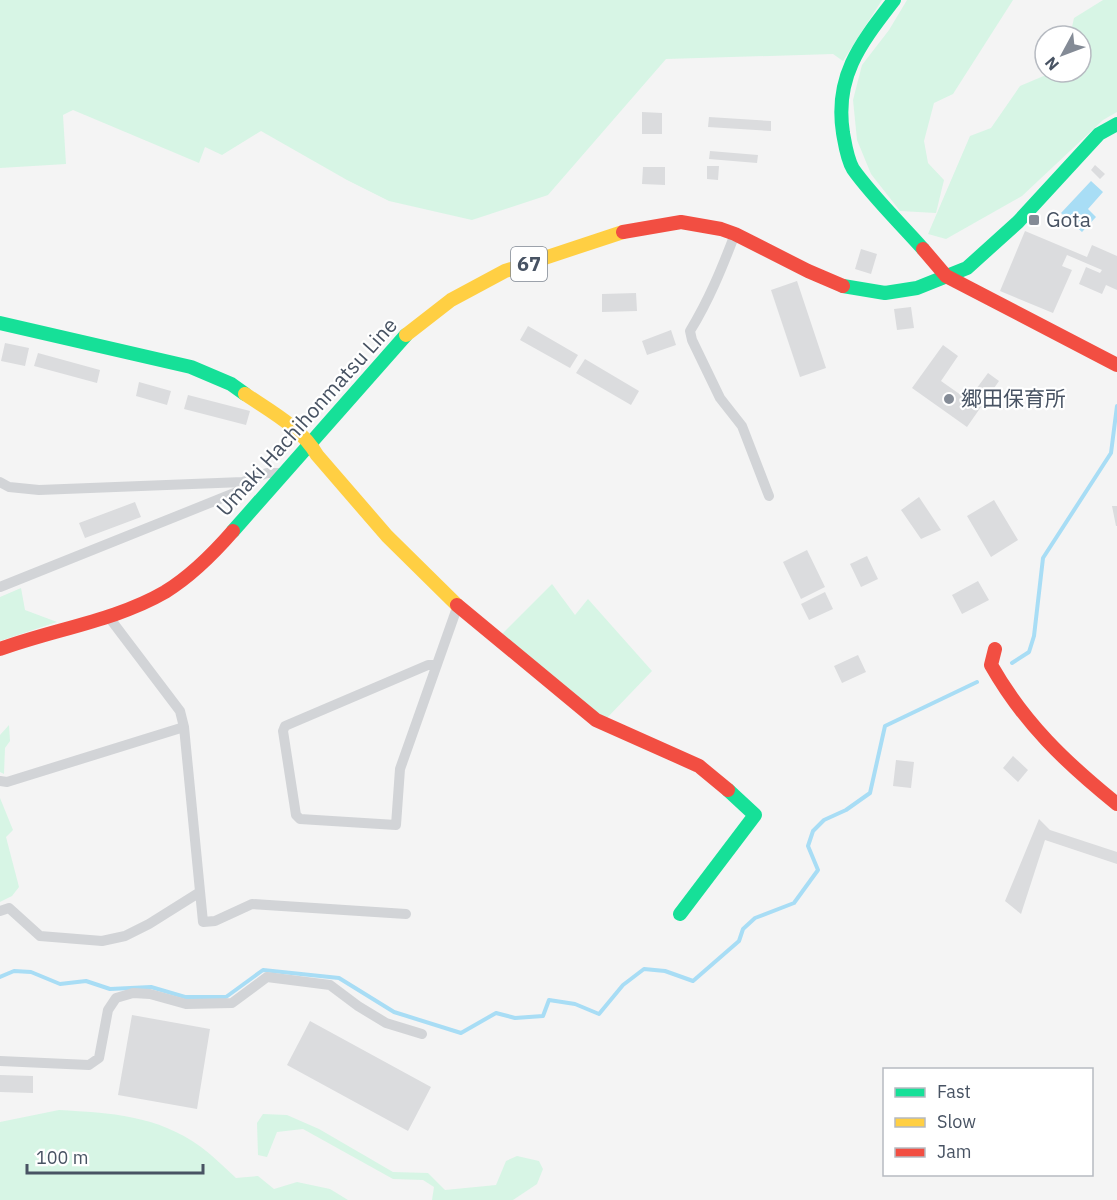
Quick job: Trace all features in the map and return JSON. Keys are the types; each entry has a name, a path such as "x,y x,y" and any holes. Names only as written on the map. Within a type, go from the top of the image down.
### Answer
{"street":[{"path":"894,0 860,47 847,71 842,98 846,150 852,167 946,276 1117,365"},
{"name":"Umaki Hachihonmatsu Line","path":"0,649 108,616 154,598 184,579 214,553 406,335 451,300 505,271 620,233 681,222 721,229 735,234 808,271 849,288 885,293 917,288 967,268 1018,222 1099,134 1117,124"},
{"path":"735,234 705,307 690,331 692,340 720,398 742,426 769,496"},
{"path":"0,323 191,367 231,384 291,426 310,444 387,536 458,604 596,720 699,766 720,783 755,815 680,914"},
{"path":"0,482 9,487 39,490 243,482 267,472 283,473"},
{"path":"0,587 242,490 243,482"},
{"path":"435,665 428,665 285,726 296,815 300,819 396,825 400,768 458,604"},
{"path":"108,616 180,711 184,727 203,922 215,921 252,904 406,914"},
{"path":"995,649 991,665 1024,718 1053,749 1117,804"},
{"path":"0,781 7,782 69,764 184,727"},
{"path":"0,911 9,908 40,936 102,941 125,936 150,924 200,892"},
{"path":"0,1060 89,1065 99,1058 108,1010 116,998 133,993 150,994 186,1004 232,1003 267,977 330,986 386,1023 422,1034"}],"green space":[{"path":"0,0 882,0 843,61 833,54 666,59 548,195 472,220 389,201 261,131 222,155 205,147 199,163 73,110 63,115 66,164 0,168"},
{"path":"907,0 1013,0 953,94 934,103 924,141 928,163 944,180 936,213 900,211 871,174 857,140 853,100 862,65 889,30"},
{"path":"1103,0 1117,0 1117,112 1103,120 1022,196 946,239 928,234 970,136 991,128 1020,86 1033,80 1033,84 1093,84 1093,24 1073,24 1074,18"},
{"path":"552,584 575,615 588,599 652,671 605,720 501,635"},
{"path":"21,588 25,610 57,622 0,641 0,597"},
{"path":"9,725 10,741 5,748 4,774 0,772 0,735"},
{"path":"0,798 13,830 6,837 19,887 12,896 0,902"},
{"path":"59,1110 115,1115 150,1122 168,1128 201,1147 236,1178 258,1176 274,1189 297,1182 330,1189 348,1200 0,1200 0,1122"},
{"path":"263,1114 287,1115 319,1129 393,1172 428,1173 445,1190 496,1185 506,1161 517,1156 539,1161 543,1169 537,1184 513,1200 432,1200 434,1187 423,1180 393,1179 303,1129 277,1132 267,1157 258,1155 257,1123"}],"water":[{"path":"1091,181 1103,192 1088,209 1096,217 1082,232 1061,213"}],"building":[{"path":"642,112 662,113 662,134 642,134"},
{"path":"709,117 771,121 771,131 708,127"},
{"path":"710,151 758,155 757,163 709,159"},
{"path":"1095,165 1105,174 1100,179 1091,170"},
{"path":"707,166 719,166 718,180 707,179"},
{"path":"643,167 665,167 665,185 642,184"},
{"path":"1025,231 1087,257 1092,245 1117,256 1117,290 1106,285 1102,294 1079,284 1086,267 1100,273 1102,270 1067,255 1062,266 1072,270 1053,313 1000,291"},
{"path":"861,249 877,254 871,274 855,269"},
{"path":"797,281 826,368 800,377 771,290"},
{"path":"636,293 637,311 602,312 602,294"},
{"path":"911,307 914,328 897,330 894,309"},
{"path":"528,326 578,355 570,368 520,340"},
{"path":"671,330 676,345 647,355 642,341"},
{"path":"5,343 29,348 25,366 1,361"},
{"path":"943,345 958,356 941,381 968,400 988,373 999,381 967,427 912,388"},
{"path":"38,353 100,370 97,383 34,366"},
{"path":"585,359 639,391 631,405 576,373"},
{"path":"139,382 171,391 167,405 136,396"},
{"path":"188,395 250,411 246,425 184,409"},
{"path":"919,497 941,530 921,539 901,510"},
{"path":"994,500 1018,540 991,557 967,516"},
{"path":"135,502 141,517 85,538 79,523"},
{"path":"1112,506 1117,506 1117,526 1116,526"},
{"path":"807,550 825,587 801,599 783,562"},
{"path":"867,556 878,579 861,587 850,564"},
{"path":"978,581 989,600 962,614 952,595"},
{"path":"825,592 833,609 809,620 801,604"},
{"path":"858,655 866,672 842,683 834,666"},
{"path":"1013,756 1028,770 1018,782 1003,768"},
{"path":"896,760 914,762 911,788 893,786"},
{"path":"1039,819 1050,830 1117,852 1117,864 1045,840 1021,914 1005,901"},
{"path":"132,1015 210,1029 197,1109 118,1095"},
{"path":"310,1021 431,1087 408,1131 287,1065"},
{"path":"0,1075 33,1076 33,1093 0,1092"}],"waterway":[{"path":"1012,663 1029,652 1034,636 1043,558 1111,453 1117,406"},
{"path":"0,977 14,971 31,972 60,984 86,981 110,989 151,987 185,997 226,997 263,970 339,978 394,1012 461,1033 496,1013 515,1018 543,1016 549,1000 575,1004 599,1014 623,985 644,969 665,971 693,981 739,941 743,929 755,918 794,903 818,870 808,846 813,831 824,820 846,810 870,793 885,726 977,682"}],"traffic: fast":[{"path":"894,0 861,46 846,77 841,113 843,133 853,169 923,249"},
{"path":"843,286 885,293 917,288 967,268 1018,222 1099,134 1117,124"},
{"path":"0,323 191,367 231,384 245,394"},
{"path":"233,531 406,335"},
{"path":"680,914 755,815 728,790"}],"traffic: slow":[{"path":"406,335 451,300 505,271 623,232"},
{"path":"245,394 303,436 387,536 457,605"}],"traffic: jam":[{"path":"623,232 681,222 721,229 843,286"},
{"path":"923,249 946,276 1117,365"},
{"path":"0,649 105,618 146,602 175,586 193,572 233,531"},
{"path":"457,605 596,720 699,766 728,790"},
{"path":"995,649 991,665 1017,705 1063,757 1117,804"}],"place":[{"name":"Gota","path":"1034,220"},
{"name":"郷田保育所","path":"949,399"}]}
